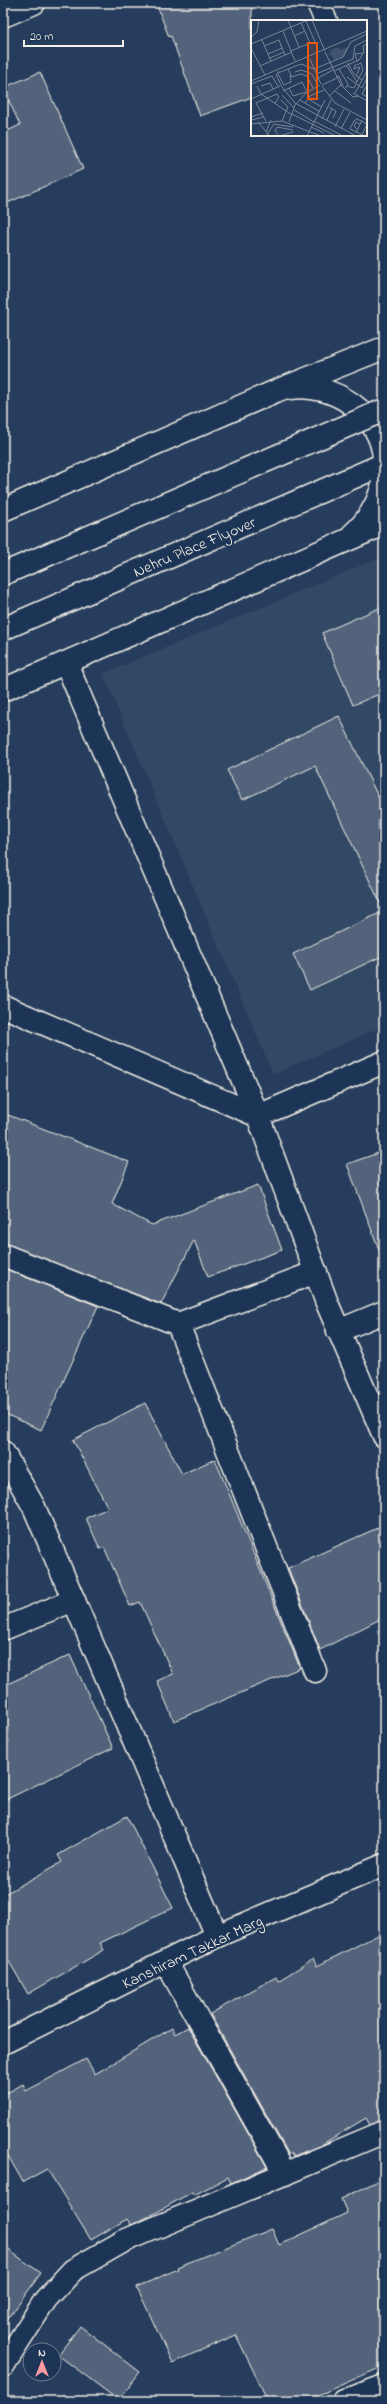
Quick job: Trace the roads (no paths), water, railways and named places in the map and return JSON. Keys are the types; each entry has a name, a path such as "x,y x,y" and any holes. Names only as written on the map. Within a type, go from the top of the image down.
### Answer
{"street":[{"path":"3,16 34,3"},
{"path":"318,3 326,20"},
{"path":"3,510 276,391 384,348"},
{"path":"276,391 296,388 316,389 335,394 352,404 367,418 377,434 384,458"},
{"path":"3,574 384,410"},
{"name":"Nehru Place Flyover","path":"3,629 384,464"},
{"path":"329,547 347,538 362,526 374,510 382,492 384,479"},
{"path":"3,690 384,524"},
{"path":"66,663 258,1116 338,1331 384,1436"},
{"path":"3,1006 258,1116 384,1062"},
{"path":"3,1255 178,1324 316,1272"},
{"path":"338,1331 384,1312"},
{"path":"178,1324 314,1671"},
{"path":"3,1452 34,1506 217,1936"},
{"path":"3,1629 74,1600"},
{"name":"Kanshiram Takkar Marg","path":"3,2043 217,1936 384,1865"},
{"path":"166,1962 285,2174"},
{"path":"3,2366 46,2299 73,2270 124,2242 384,2132"},
{"path":"344,2401 384,2386"}]}
